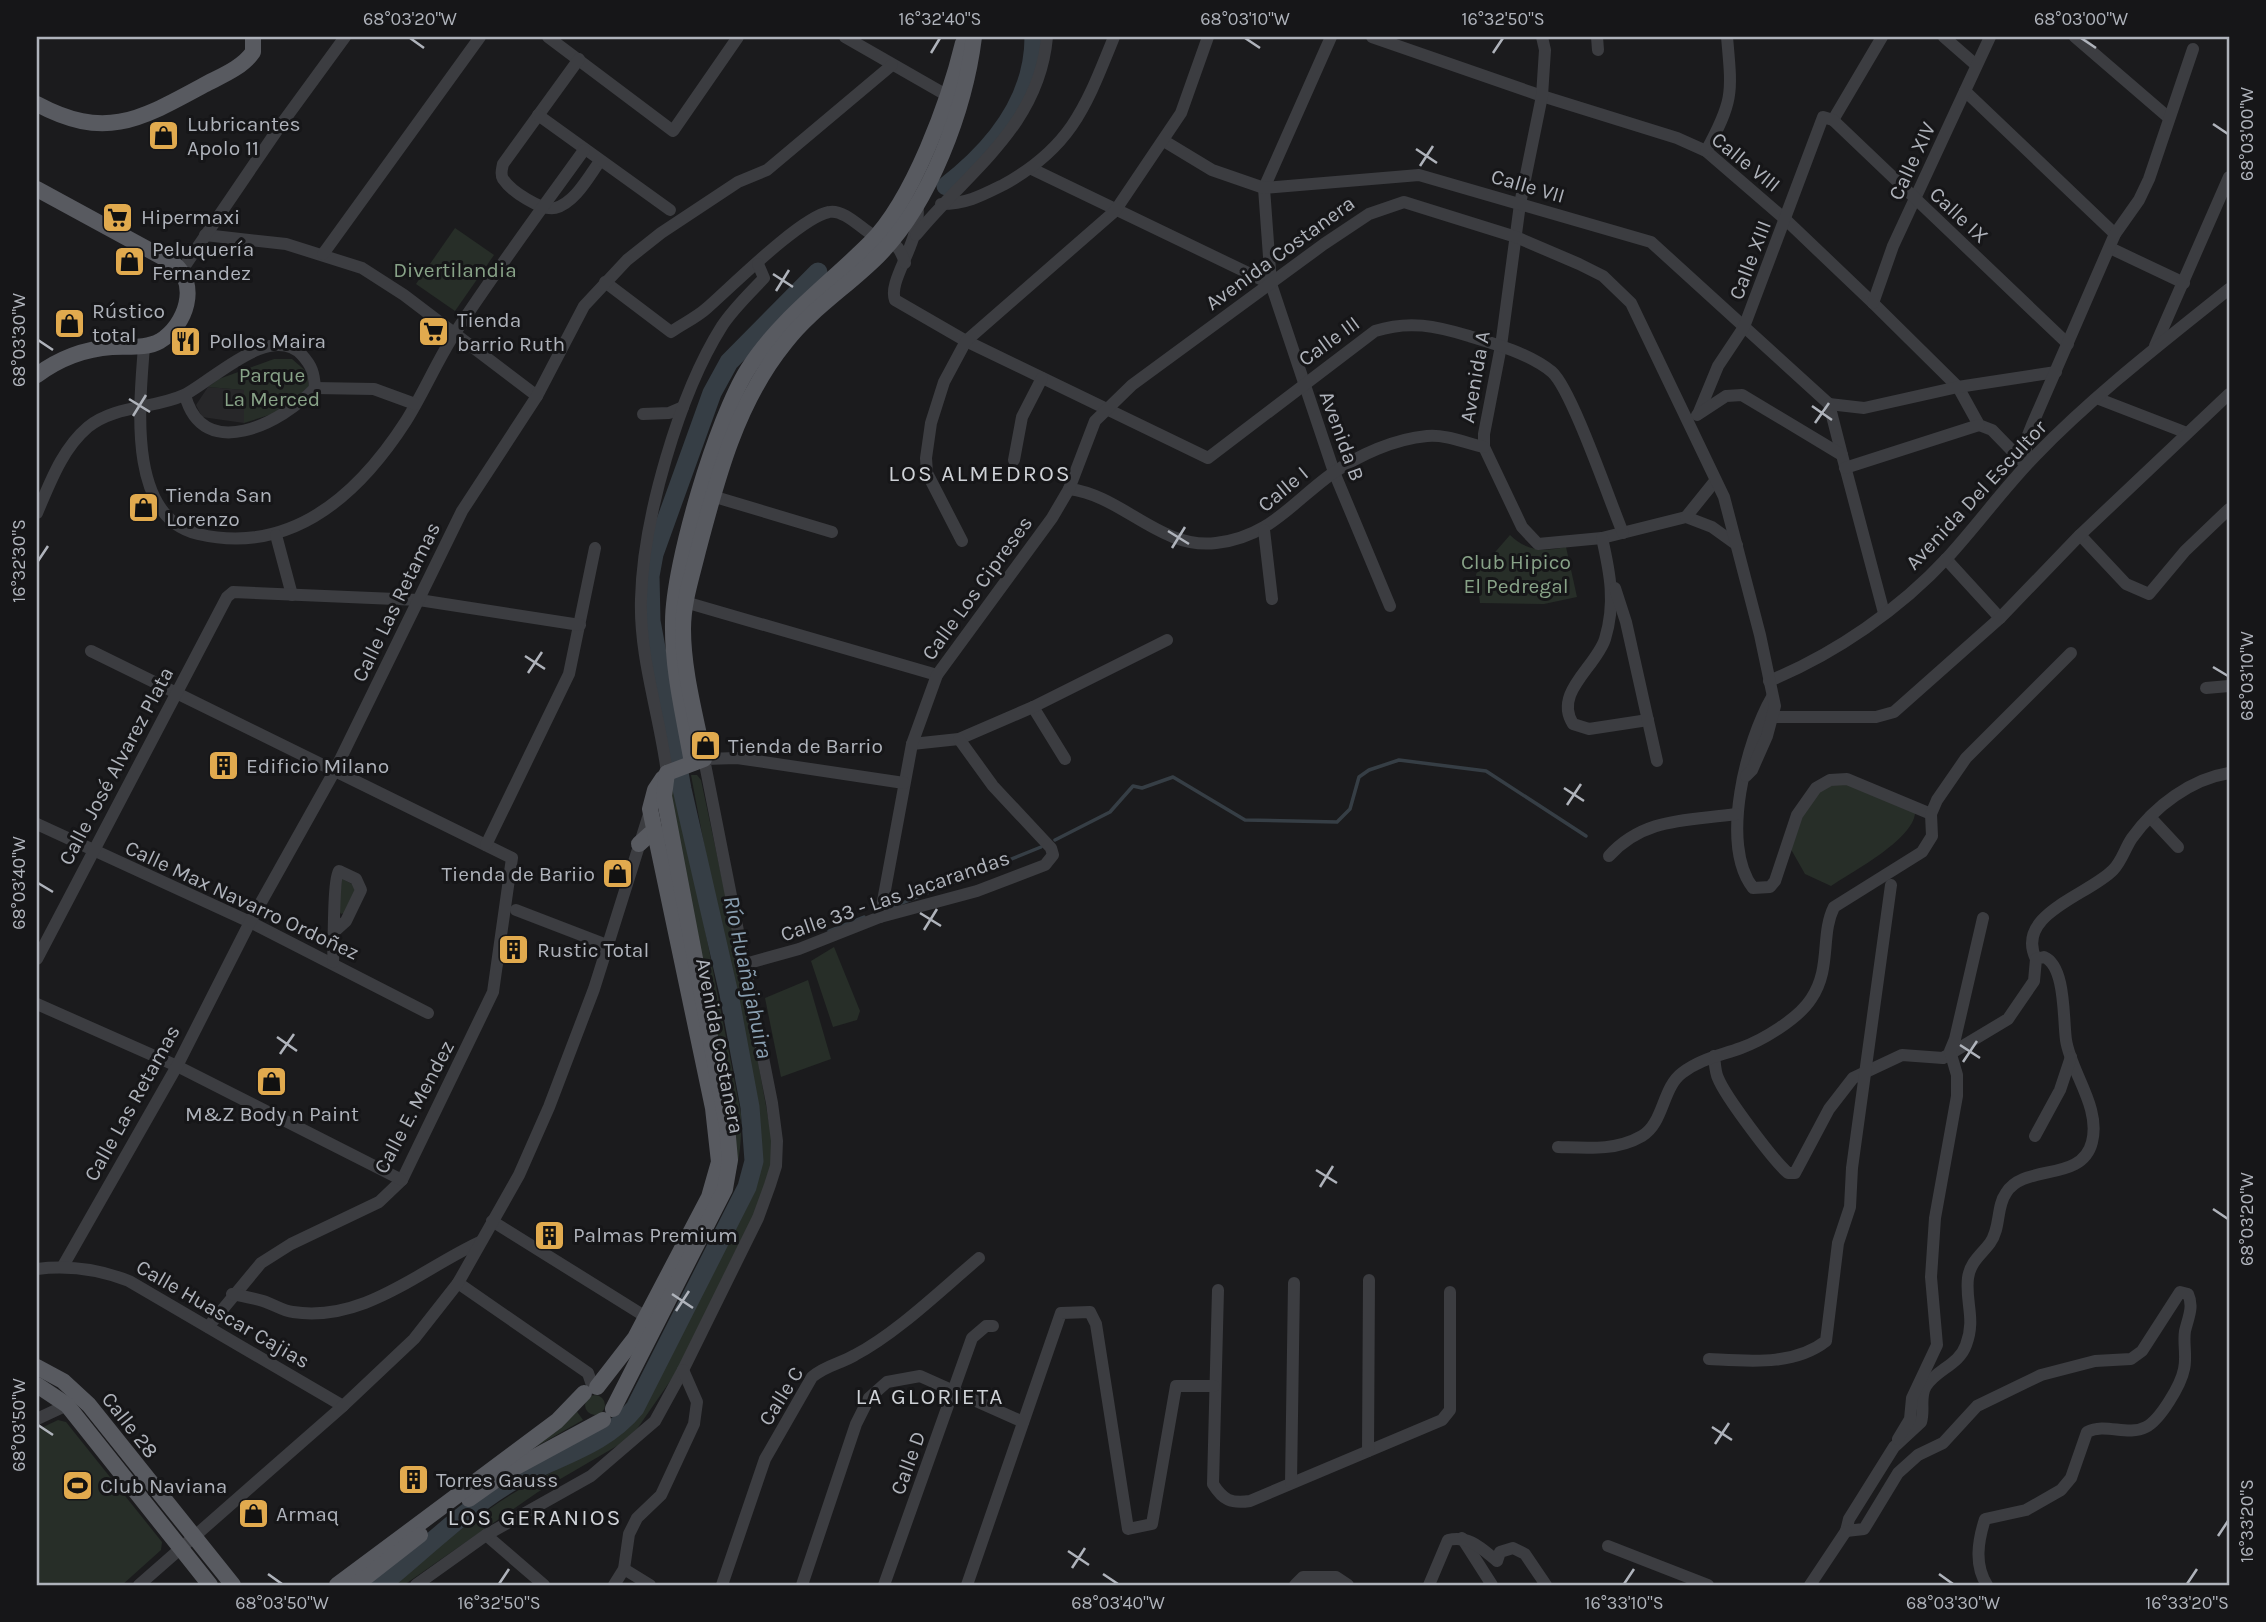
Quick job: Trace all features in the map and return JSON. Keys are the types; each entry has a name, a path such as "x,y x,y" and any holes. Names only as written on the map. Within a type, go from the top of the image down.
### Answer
{"main road":[{"path":"37,104 61,117 86,124 119,123 151,114 241,65 253,52 253,37"},
{"name":"Avenida Costanera","path":"608,1414 720,1200 730,1168 727,1126 664,796 685,766 684,650 680,600 701,488 735,395 749,368 808,299 875,237 902,197 948,96 964,37"},
{"name":"Avenida Costanera","path":"680,600 712,496 752,389 787,340 892,242 917,202 948,137 964,90 974,37"},
{"path":"948,96 953,110 948,137"},
{"path":"37,189 182,270 188,283 188,300 181,318 159,341 144,346 78,353 37,374"},
{"path":"650,809 655,790 685,766"},
{"name":"Avenida Costanera","path":"337,1585 558,1421 592,1390 635,1338 709,1197 719,1162 713,1108 650,809"},
{"path":"639,844 656,832 672,838"},
{"name":"Calle 28","path":"37,1367 72,1399 118,1457 180,1548 210,1585"},
{"name":"Calle 28","path":"37,1385 72,1399"},
{"path":"592,1390 611,1395 608,1414 594,1421 584,1415 580,1403 592,1390"},
{"path":"356,1585 508,1472 608,1414"},
{"name":"Calle 28","path":"118,1457 193,1537 233,1585"}],"street":[{"path":"182,270 345,37"},
{"path":"323,254 480,37"},
{"path":"548,37 673,131 738,37"},
{"path":"845,37 948,96"},
{"path":"916,235 942,204 991,156 1018,122 1038,75 1047,37"},
{"path":"942,204 977,199 1032,169 1071,128 1088,100 1114,37"},
{"path":"962,541 927,472 926,458 935,405 944,382 966,341 1115,211 1181,113 1208,37"},
{"name":"Avenida B","path":"1331,37 1264,188 1271,284 1334,472 1390,606"},
{"name":"Calle VIII","path":"1372,37 1542,96 1678,138 1706,151 1786,220 1958,387 1979,425"},
{"name":"Avenida A","path":"1542,37 1545,50 1542,96 1520,204 1484,447 1528,537 1538,544 1602,538 1686,517"},
{"path":"1706,151 1720,125 1732,90 1727,37"},
{"name":"Calle XIII","path":"1699,412 1718,366 1744,327 1828,118 1882,37"},
{"path":"1944,37 1976,65"},
{"name":"Calle XIV","path":"1873,303 1893,246 1990,37"},
{"path":"2075,37 2169,118"},
{"path":"2026,465 2026,440 2115,234 2139,200 2149,179 2193,49"},
{"path":"579,59 503,164 501,173 512,187 543,207 555,208 568,202 600,161"},
{"name":"Calle Las Retamas","path":"63,1266 177,1066 250,922 334,772 462,511 537,396 584,306 605,282 661,233 738,183 767,170 892,65"},
{"path":"1965,92 2115,234"},
{"path":"538,116 670,210"},
{"name":"Calle IX","path":"1828,118 2068,344"},
{"name":"Calle VII","path":"1164,141 1212,170 1264,188 1419,175 1651,242 1829,404"},
{"path":"144,346 139,437 156,499 166,515 188,532 205,536 234,540 276,535 309,520 353,488 370,471 415,404 454,334 584,150"},
{"path":"1032,169 1271,284"},
{"path":"2154,349 2229,177"},
{"name":"Avenida Costanera","path":"917,202 916,235 893,284 895,300 966,341 1104,410 1132,385 1369,214 1404,202 1516,237 1579,264 1618,288 1643,325 1716,481 1729,512 1738,545 1769,681 1773,717"},
{"path":"605,282 671,332 706,309 800,227 830,211 840,213 875,237 892,242 901,252 905,263"},
{"path":"205,235 286,244 362,268 387,283 537,396"},
{"path":"2109,248 2184,283"},
{"path":"416,1585 431,1581 486,1535 591,1476 635,1440 654,1420 683,1370 758,1218 776,1166 777,1141 772,1103 745,964 685,766 640,600 655,497 683,407 723,325 764,278 758,264"},
{"name":"Avenida Del Escultor","path":"1769,681 1850,638 1884,613 1946,559 2026,465 2154,349 2229,289"},
{"name":"Calle III","path":"1104,410 1208,458 1375,331 1395,325 1429,325 1501,346 1543,365 1563,386 1623,533"},
{"path":"37,513 63,456 74,440 91,425 140,405 185,395 227,365 277,346 298,351 314,372 315,388"},
{"path":"1884,613 1829,404 1864,408 1958,387 2056,372"},
{"path":"1014,460 1017,429 1042,379"},
{"path":"185,395 191,415 202,426 214,431 242,432 288,412 315,388 374,389 415,404"},
{"path":"1746,776 1756,762 1773,717 1876,717 1894,712 2000,618 2080,535 2229,394"},
{"path":"1689,424 1699,412 1726,396 1742,395 1842,455"},
{"path":"2099,399 2187,433"},
{"path":"643,414 669,413 683,407"},
{"name":"Calle Los Cipreses","path":"880,917 912,744 937,675 1052,518 1069,489 1095,421 1104,410"},
{"path":"1845,468 1979,425 1992,430 2026,465"},
{"name":"Calle I","path":"1069,489 1098,495 1127,514 1185,542 1218,543 1264,530 1334,472 1373,451 1428,436 1484,447"},
{"path":"1716,481 1686,517 1712,527 1738,545"},
{"path":"712,496 832,532"},
{"path":"2080,535 2126,584 2149,594 2185,551 2229,509"},
{"path":"1264,530 1272,599"},
{"path":"276,535 292,595 419,600 580,625"},
{"path":"1602,538 1612,583 1626,622 1657,761"},
{"path":"91,652 176,691 334,772 486,845 558,703 569,674 595,548"},
{"path":"1946,559 2000,618"},
{"path":"1612,583 1611,613 1605,639 1569,698 1568,716 1573,724 1589,729 1648,720"},
{"name":"Calle José Alvarez Plata","path":"37,959 227,597 233,592 292,595"},
{"path":"680,600 937,675"},
{"path":"912,744 959,739 1033,707 1167,640"},
{"path":"1558,1147 1622,1145 1645,1134 1679,1075 1702,1060 1743,1047 1795,1015 1811,1000 1824,970 1829,916 1834,907 1922,852 1932,836 1931,814 1966,758 2071,653"},
{"path":"2206,688 2229,687"},
{"path":"1772,697 1753,738 1737,814 1744,873 1754,888 1760,890 1770,887 1778,875 1797,815 1806,799 1830,780 1847,779 1931,814"},
{"path":"1033,707 1065,760"},
{"name":"Calle 33 - Las Jacarandas","path":"745,964 823,941 880,917 977,891 1045,864 1053,855 1051,848 993,786 959,739"},
{"path":"685,766 737,758 904,783"},
{"path":"1714,1056 1718,1078 1778,1165 1788,1173 1795,1173 1829,1109 1853,1077 1865,1074 1902,1055 1943,1058 1950,1051 2008,1019 2034,981 2035,959 2031,941 2038,923 2112,871 2132,838 2150,817 2202,780 2229,773"},
{"path":"139,1585 343,1406 414,1339 458,1283 535,1142 564,1069 650,809"},
{"path":"1609,856 1625,839 1640,830 1737,814"},
{"path":"2150,817 2178,847"},
{"name":"Calle Max Navarro Ordoñez","path":"37,824 333,962 428,1013"},
{"name":"Calle E. Mendez","path":"208,1327 232,1294 261,1263 291,1244 379,1202 402,1180 493,992 512,858 486,845"},
{"path":"1709,1359 1769,1361 1814,1351 1826,1341 1838,1242 1850,1207 1865,1074 1892,885"},
{"path":"516,910 607,944"},
{"path":"1811,1585 1846,1531 1849,1519 1910,1419 1912,1398 1937,1345 1931,1296 1935,1219 1948,1155 1957,1085 1950,1051 1983,918"},
{"path":"333,962 336,930"},
{"path":"1894,1447 1921,1422 1922,1396 1927,1384 1958,1360 1966,1347 1972,1314 1968,1276 1972,1264 1991,1242 2004,1194 2021,1179 2070,1167 2088,1152 2093,1141 2092,1120 2066,1043 2065,1001 2055,967 2049,959 2035,959"},
{"path":"37,1004 177,1066 402,1180"},
{"path":"2035,1136 2060,1090 2071,1056"},
{"path":"492,1221 646,1317"},
{"path":"232,1294 292,1312 323,1313 356,1307 395,1290 480,1242"},
{"name":"Calle C","path":"722,1585 765,1459 812,1377 823,1367 855,1355 979,1258"},
{"name":"Calle Huascar Cajias","path":"37,1269 63,1266 110,1274 129,1281 343,1406"},
{"path":"1368,1451 1369,1280"},
{"path":"458,1283 588,1373 592,1390"},
{"path":"1291,1483 1294,1283"},
{"path":"1218,1290 1213,1484 1222,1498 1236,1503 1250,1501 1442,1420 1450,1410 1450,1292"},
{"path":"1846,1531 1864,1530 1899,1474 1918,1455 1943,1443 1977,1406 2041,1375 2095,1361 2131,1359 2142,1351 2174,1297 2180,1292 2188,1294 2191,1300 2185,1330 2184,1369 2163,1410 2144,1429 2093,1429 2087,1432 2071,1478 2061,1490 2026,1510 1985,1519 1978,1553 1979,1567 1987,1585"},
{"path":"967,1585 1061,1313 1090,1312 1096,1324 1128,1529 1152,1524 1176,1386 1214,1386"},
{"name":"Calle D","path":"884,1585 972,1338 986,1326 993,1326"},
{"path":"614,1585 624,1569 629,1534 638,1518 661,1495 694,1424 697,1402 683,1370"},
{"path":"803,1585 856,1424 869,1398 887,1382 920,1376 1023,1422"},
{"path":"37,1419 72,1399"},
{"path":"486,1535 544,1585"},
{"path":"1462,1538 1492,1585"},
{"path":"1429,1585 1448,1540 1462,1538 1472,1541 1497,1561 1500,1552 1513,1548 1525,1554 1546,1585"},
{"path":"1608,1546 1709,1585"},
{"path":"624,1569 650,1585"},
{"path":"1295,1585 1303,1577 1336,1577 1348,1585"}],"shaded area":[{"path":"208,387 244,390 244,423 202,417 196,405"}],"green space":[{"name":"Divertilandia","path":"455,228 494,255 455,311 416,284"},
{"name":"Parque La Merced","path":"274,359 292,359 307,372 309,386 288,409 244,423 244,390 208,387 219,379"},
{"name":"Club Hipico El Pedregal","path":"1510,535 1522,544 1536,549 1566,547 1577,597 1544,604 1480,603 1476,574"},
{"path":"673,765 741,1114 737,1166 707,1242 728,1181 665,771"},
{"path":"1835,774 1915,810 1913,820 1895,842 1831,886 1805,874 1788,844 1797,815"},
{"path":"691,775 697,775 701,780 742,972 775,1156 742,1249 673,1377 637,1429 622,1443 538,1492 404,1585 387,1585 496,1504 585,1455 633,1418 647,1401 750,1195 756,1173 758,1132"},
{"path":"342,879 354,885 358,892 347,912 341,914 338,909"},
{"path":"834,947 860,1011 857,1020 833,1027 811,961"},
{"path":"808,980 831,1059 781,1077 765,998"},
{"path":"595,1395 602,1398 605,1405 602,1412 595,1415 588,1412 585,1405 588,1398"},
{"path":"573,1406 583,1420 509,1462"},
{"name":"Club Naviana","path":"58,1420 66,1422 162,1542 161,1550 122,1585 37,1585 37,1430"}],"waterway":[{"name":"Río Huañajahuira","path":"946,186 980,156 1008,122 1027,82 1034,37"},
{"name":"Río Huañajahuira","path":"381,1585 498,1490 595,1441 623,1421 635,1408 747,1187 754,1161 750,1107 729,994 682,789 651,621 650,576 654,554 712,393 729,362 818,272"},
{"path":"1055,840 1110,812 1133,786 1142,788 1173,777 1245,820 1337,822 1350,809 1359,777 1369,770 1399,760 1486,771 1586,836"},
{"path":"890,908 1041,847"},
{"path":"829,931 864,917"}],"place":[{"name":"Lubricantes Apolo 11","path":"164,136"},
{"name":"Hipermaxi","path":"118,217"},
{"name":"Peluquería Fernandez","path":"129,261"},
{"name":"Rústico total","path":"69,323"},
{"name":"Tienda barrio Ruth","path":"434,332"},
{"name":"Pollos Maira","path":"186,341"},
{"name":"Tienda San Lorenzo","path":"143,507"},
{"name":"Tienda de Barrio","path":"705,746"},
{"name":"Edificio Milano","path":"223,766"},
{"name":"Tienda de Bariio","path":"618,874"},
{"name":"Rustic Total","path":"514,950"},
{"name":"M&Z Body n Paint","path":"272,1082"},
{"name":"Palmas Premium","path":"550,1235"},
{"name":"Torres Gauss","path":"413,1480"},
{"name":"Club Naviana","path":"77,1486"},
{"name":"Armaq","path":"253,1514"}],"district":[{"name":"LOS ALMEDROS","path":"980,473"},
{"name":"LA GLORIETA","path":"930,1396"},
{"name":"LOS GERANIOS","path":"535,1517"}]}
